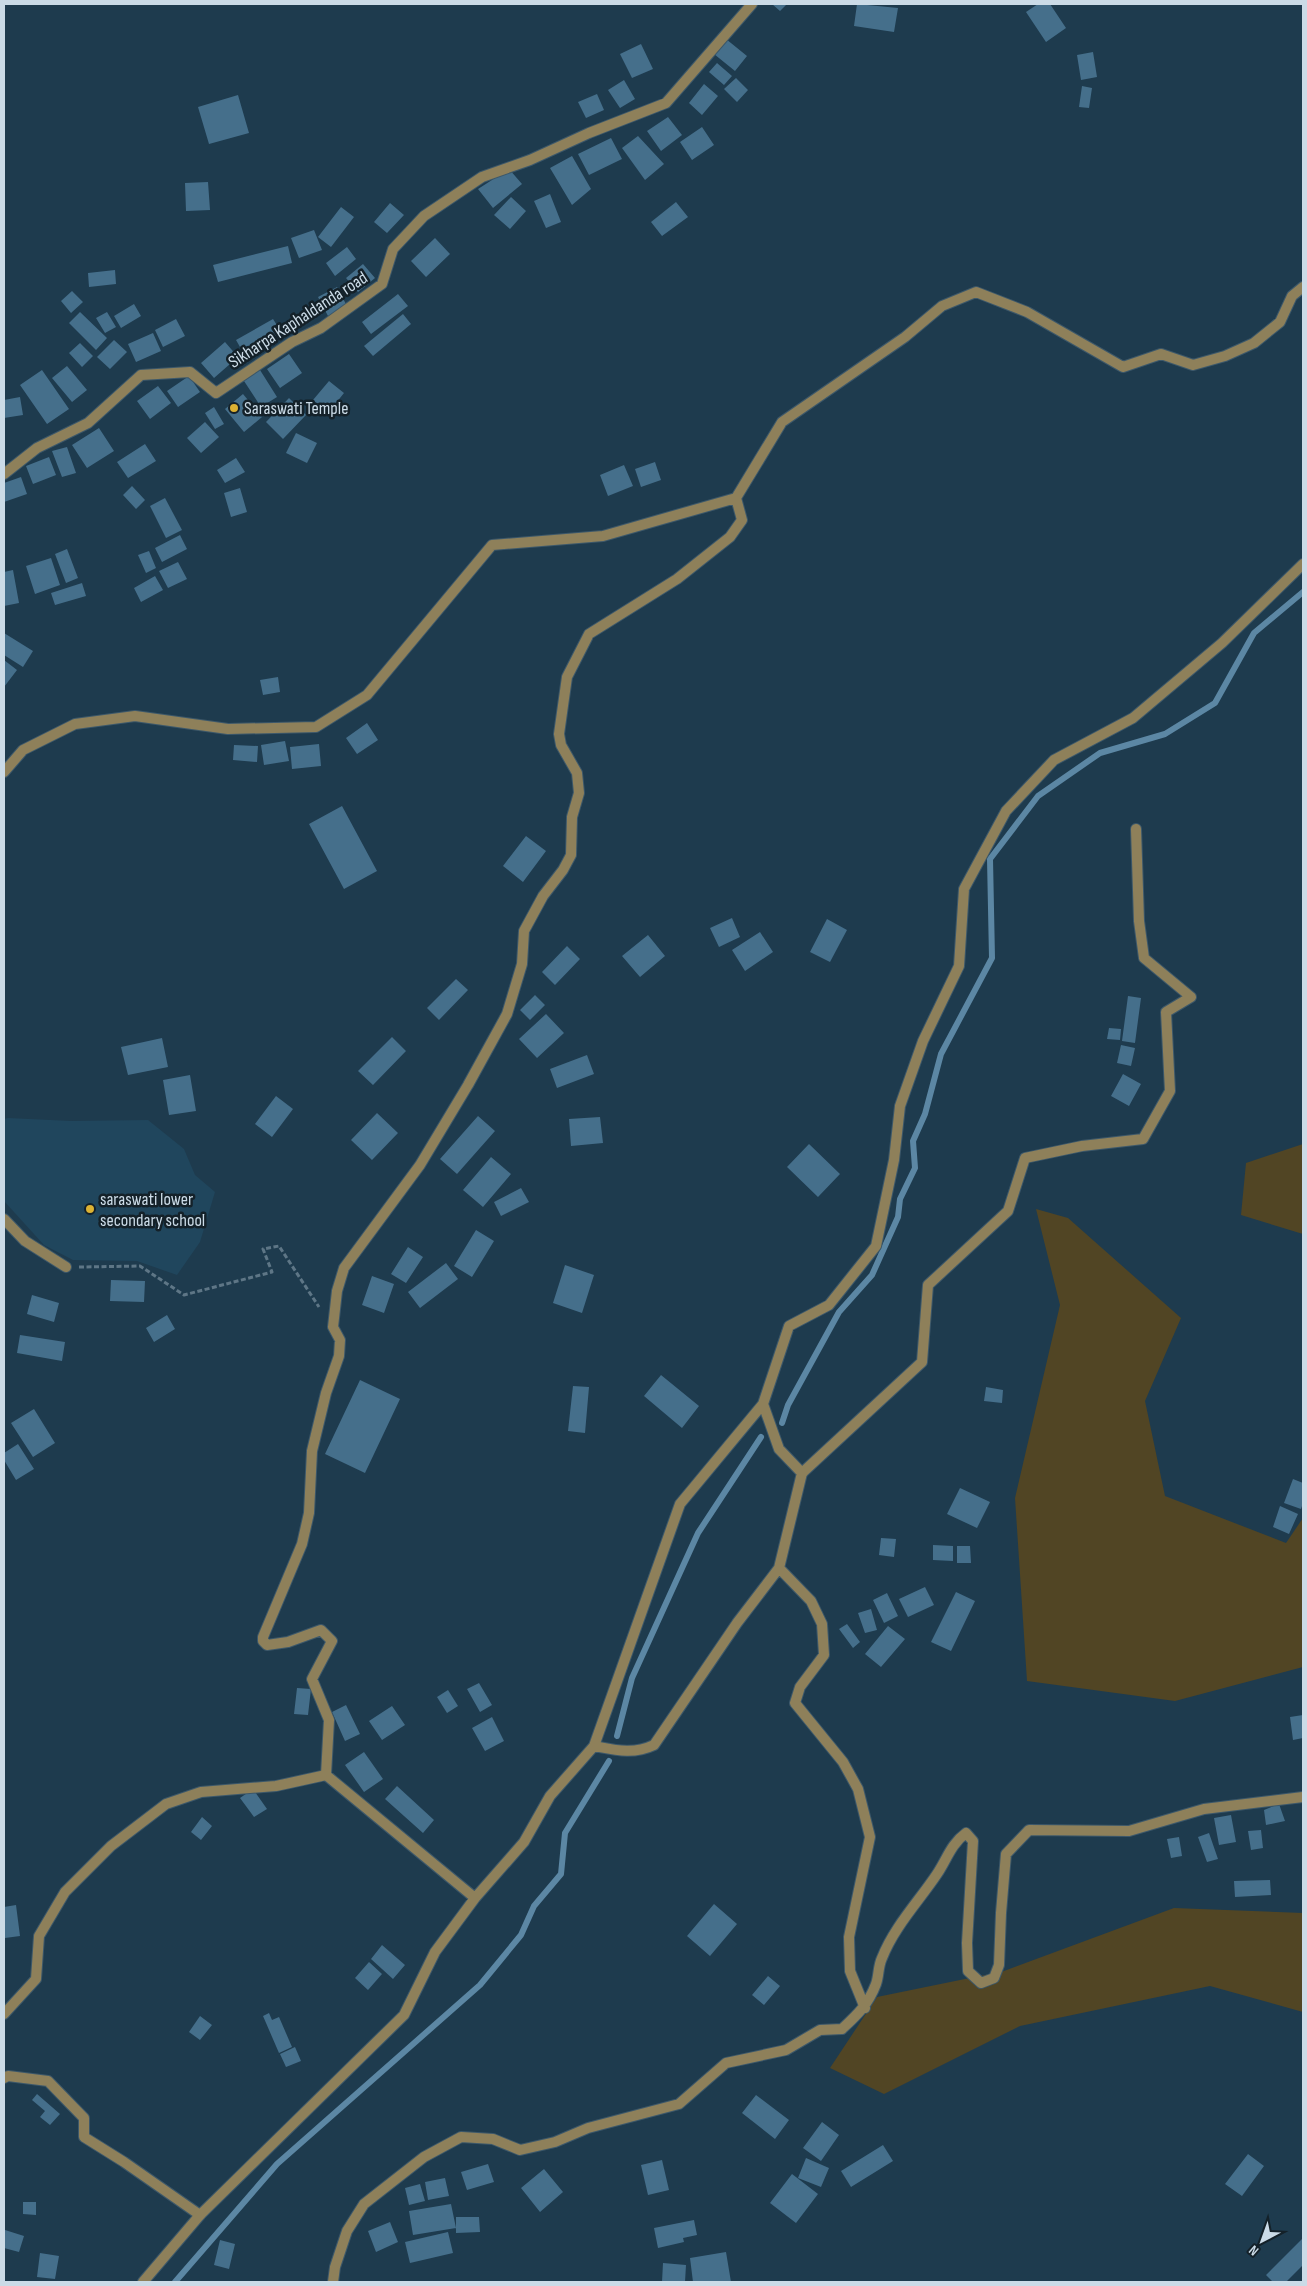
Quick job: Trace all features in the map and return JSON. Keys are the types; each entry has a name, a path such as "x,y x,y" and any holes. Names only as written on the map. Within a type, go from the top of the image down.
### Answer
{"street":[{"name":"Sikharpa Kaphaldanda road","path":"4,474 37,448 88,423 141,375 190,372 216,393 292,342 321,328 382,284 393,249 424,216 482,177 530,160 590,133 666,103 752,4"},
{"path":"4,772 23,750 75,724 135,716 228,729 316,726 367,695 492,545 603,536 736,498 782,422 905,336 942,306 976,292 1027,312 1123,367 1161,354 1193,365 1225,356 1254,343 1280,322 1292,296 1303,287"},
{"path":"326,1775 328,1720 312,1679 332,1641 321,1630 276,1645 267,1645 263,1641 263,1637 302,1544 309,1513 312,1451 326,1393 339,1356 340,1340 332,1327 336,1291 344,1268 420,1165 468,1085 507,1014 522,964 524,930 542,896 563,870 571,855 572,817 579,793 577,773 561,746 559,734 567,677 584,641 589,634 677,578 730,537 742,520 736,498"},
{"path":"143,2282 200,2215 404,2015 435,1952 475,1898 524,1842 550,1796 594,1746 680,1504 763,1404 789,1326 829,1305 876,1246 894,1160 900,1106 923,1041 959,966 964,888 1006,811 1054,760 1133,718 1222,643 1303,564"},
{"path":"594,1746 628,1752 641,1752 654,1745 737,1623 779,1568 802,1473 922,1362 928,1285 1008,1211 1025,1158 1082,1146 1143,1139 1170,1091 1166,1012 1191,997 1144,958 1139,921 1136,829"},
{"path":"4,1219 25,1241 66,1267"},
{"path":"763,1404 779,1449 802,1473"},
{"path":"779,1568 811,1601 822,1624 824,1654 800,1687 795,1703 843,1762 858,1789 870,1837 850,1937 850,1971 865,2008"},
{"path":"326,1775 475,1898"},
{"path":"4,2014 36,1979 39,1936 65,1892 110,1846 166,1804 201,1792 276,1786 326,1775"},
{"path":"333,2282 335,2267 347,2231 364,2204 424,2157 461,2137 493,2139 520,2150 556,2142 588,2128 679,2104 726,2063 786,2050 820,2030 842,2029 865,2008 876,1983 882,1958 907,1915 938,1872 952,1847 966,1834 973,1841 966,1943 968,1971 981,1983 994,1978 999,1966 1006,1854 1029,1830 1129,1831 1204,1808 1303,1796"},
{"path":"4,2078 8,2076 48,2081 84,2118 84,2137 124,2162 200,2215"},
{"path":"335,2267 337,2282"}],"path":[{"path":"66,1267 140,1266 184,1295 272,1272 264,1249 279,1246 332,1327"}],"shaded area":[{"path":"4,1119 71,1121 148,1120 184,1149 195,1175 215,1192 200,1242 177,1275 137,1261 73,1260 44,1245 4,1201"},
{"path":"1303,1144 1303,1234 1241,1215 1246,1163"},
{"path":"1036,1209 1068,1218 1181,1318 1145,1401 1165,1496 1286,1543 1303,1518 1303,1667 1175,1701 1027,1681 1015,1498 1060,1305"},
{"path":"1174,1908 1303,1913 1303,2012 1210,1986 1020,2026 884,2094 830,2068 877,1997 1004,1971"}],"building":[{"path":"772,4 787,4 780,11"},
{"path":"857,4 898,8 894,32 854,26"},
{"path":"1038,4 1050,4 1066,28 1046,42 1026,12"},
{"path":"726,39 747,56 735,71 714,54"},
{"path":"641,44 653,69 632,78 620,54"},
{"path":"1093,52 1097,77 1081,80 1077,55"},
{"path":"717,63 732,76 724,85 709,72"},
{"path":"736,78 748,90 737,102 724,89"},
{"path":"624,80 635,99 620,108 608,90"},
{"path":"704,84 718,96 702,115 689,103"},
{"path":"1082,86 1092,88 1089,108 1079,107"},
{"path":"597,94 604,110 586,118 578,102"},
{"path":"238,95 249,133 209,144 198,107"},
{"path":"668,117 682,135 661,151 647,131"},
{"path":"702,127 714,145 692,160 680,142"},
{"path":"638,136 664,164 645,180 622,148"},
{"path":"611,138 622,159 589,175 578,154"},
{"path":"572,156 591,189 572,205 550,168"},
{"path":"509,169 522,184 493,208 478,189"},
{"path":"208,182 210,210 186,211 185,183"},
{"path":"550,194 561,222 546,228 534,201"},
{"path":"511,197 526,211 510,229 494,215"},
{"path":"676,202 688,217 662,236 651,222"},
{"path":"390,203 404,215 387,233 374,222"},
{"path":"341,207 354,217 331,247 318,237"},
{"path":"314,230 322,250 299,258 291,238"},
{"path":"435,238 450,254 426,277 411,261"},
{"path":"288,246 292,263 218,282 213,265"},
{"path":"347,247 356,259 335,276 326,263"},
{"path":"363,264 375,278 358,292 346,278"},
{"path":"115,270 116,284 89,287 88,273"},
{"path":"337,287 347,306 328,316 318,297"},
{"path":"72,291 83,302 71,313 61,301"},
{"path":"398,294 408,306 371,334 362,322"},
{"path":"134,304 141,316 121,328 114,316"},
{"path":"80,312 107,338 96,350 69,323"},
{"path":"107,312 116,327 105,333 96,318"},
{"path":"403,314 411,324 373,356 364,346"},
{"path":"176,319 185,336 163,347 155,330"},
{"path":"273,319 282,333 244,354 236,340"},
{"path":"153,333 161,351 136,362 128,344"},
{"path":"114,340 127,352 110,369 97,357"},
{"path":"225,342 238,357 214,378 201,363"},
{"path":"80,343 93,356 82,367 69,353"},
{"path":"289,354 302,373 280,388 267,369"},
{"path":"67,366 87,390 72,402 52,378"},
{"path":"42,370 69,409 47,424 20,385"},
{"path":"260,370 277,397 261,407 244,381"},
{"path":"189,376 200,392 178,407 167,391"},
{"path":"329,381 344,393 328,413 313,400"},
{"path":"158,386 171,403 150,419 137,401"},
{"path":"243,394 262,417 244,432 225,409"},
{"path":"20,397 23,415 4,418 4,400"},
{"path":"289,398 306,415 283,439 266,422"},
{"path":"214,407 224,424 215,429 205,413"},
{"path":"205,422 219,437 201,453 187,438"},
{"path":"99,428 114,451 87,468 72,445"},
{"path":"296,433 317,443 307,463 286,453"},
{"path":"145,444 156,461 128,478 117,462"},
{"path":"67,447 76,473 62,477 52,451"},
{"path":"49,457 56,475 33,484 26,466"},
{"path":"236,458 245,472 225,483 217,470"},
{"path":"655,462 661,480 641,487 635,469"},
{"path":"624,465 633,486 608,496 600,475"},
{"path":"21,477 27,494 4,502 4,483"},
{"path":"132,486 145,500 136,509 123,495"},
{"path":"240,488 247,512 231,517 224,493"},
{"path":"165,498 182,530 166,538 150,506"},
{"path":"180,535 187,549 162,562 155,548"},
{"path":"67,549 78,578 66,583 55,554"},
{"path":"149,551 156,568 146,573 138,555"},
{"path":"51,558 60,585 35,594 26,566"},
{"path":"178,562 187,579 168,588 159,571"},
{"path":"13,570 19,603 4,606 4,572"},
{"path":"155,576 163,590 141,602 134,588"},
{"path":"82,583 86,596 55,605 51,593"},
{"path":"4,633 33,651 23,667 4,655"},
{"path":"4,660 17,670 4,687"},
{"path":"278,677 280,692 263,695 260,680"},
{"path":"367,723 378,740 357,754 346,738"},
{"path":"285,741 289,761 264,765 261,745"},
{"path":"319,744 321,766 292,769 290,747"},
{"path":"234,745 258,746 257,762 233,760"},
{"path":"342,806 377,871 344,889 309,824"},
{"path":"526,836 546,851 523,882 503,866"},
{"path":"732,918 740,937 719,947 710,928"},
{"path":"827,919 847,930 830,962 810,952"},
{"path":"760,932 773,952 745,971 732,950"},
{"path":"648,935 665,956 640,977 622,956"},
{"path":"567,946 580,959 555,985 542,972"},
{"path":"456,979 468,990 439,1020 427,1008"},
{"path":"535,995 545,1005 530,1020 520,1010"},
{"path":"1128,996 1141,998 1135,1043 1122,1041"},
{"path":"546,1014 564,1033 537,1058 519,1039"},
{"path":"1109,1028 1121,1029 1120,1040 1107,1039"},
{"path":"392,1037 406,1051 373,1085 358,1071"},
{"path":"162,1038 168,1067 128,1075 121,1047"},
{"path":"1121,1045 1135,1048 1131,1066 1117,1063"},
{"path":"587,1055 594,1074 557,1088 550,1069"},
{"path":"1123,1074 1141,1084 1129,1106 1111,1096"},
{"path":"190,1075 196,1111 169,1115 163,1080"},
{"path":"276,1096 293,1109 272,1137 255,1124"},
{"path":"377,1113 398,1133 372,1160 351,1140"},
{"path":"478,1116 495,1131 457,1174 440,1159"},
{"path":"600,1117 603,1143 571,1146 569,1119"},
{"path":"809,1144 840,1174 818,1197 787,1167"},
{"path":"491,1157 511,1174 483,1207 463,1190"},
{"path":"521,1188 529,1202 501,1216 494,1202"},
{"path":"476,1230 494,1241 472,1277 454,1266"},
{"path":"408,1247 423,1257 406,1283 391,1274"},
{"path":"446,1263 458,1279 420,1308 408,1292"},
{"path":"565,1265 594,1275 582,1313 553,1303"},
{"path":"372,1276 394,1284 384,1313 362,1305"},
{"path":"111,1280 145,1281 144,1302 110,1301"},
{"path":"32,1295 59,1303 54,1322 27,1314"},
{"path":"167,1315 175,1329 154,1342 146,1328"},
{"path":"20,1335 65,1342 62,1361 17,1353"},
{"path":"661,1375 699,1406 682,1428 644,1396"},
{"path":"360,1380 400,1399 365,1473 325,1454"},
{"path":"573,1386 589,1387 585,1433 568,1431"},
{"path":"986,1387 1003,1390 1002,1403 984,1401"},
{"path":"34,1409 55,1443 33,1457 11,1423"},
{"path":"18,1444 34,1469 16,1480 4,1460 4,1453"},
{"path":"1293,1479 1303,1483 1303,1503 1301,1509 1284,1503"},
{"path":"960,1488 990,1502 977,1528 947,1514"},
{"path":"1280,1506 1298,1514 1289,1534 1273,1527"},
{"path":"881,1538 896,1539 894,1557 879,1555"},
{"path":"933,1545 953,1546 953,1561 933,1560"},
{"path":"957,1546 970,1546 971,1563 957,1563"},
{"path":"925,1587 934,1605 908,1617 899,1599"},
{"path":"956,1592 975,1601 951,1651 931,1642"},
{"path":"887,1593 898,1616 884,1623 873,1600"},
{"path":"871,1609 877,1630 865,1633 858,1613"},
{"path":"847,1624 860,1642 853,1648 839,1629"},
{"path":"888,1626 905,1639 881,1667 865,1654"},
{"path":"479,1683 492,1705 480,1712 467,1689"},
{"path":"297,1688 311,1689 308,1715 294,1714"},
{"path":"448,1690 458,1706 447,1713 437,1697"},
{"path":"346,1705 360,1734 345,1741 332,1712"},
{"path":"392,1706 405,1725 382,1740 369,1721"},
{"path":"1303,1715 1303,1738 1293,1740 1290,1717"},
{"path":"492,1717 504,1741 485,1751 472,1728"},
{"path":"364,1752 383,1779 364,1792 345,1765"},
{"path":"397,1786 434,1820 423,1833 385,1799"},
{"path":"253,1789 267,1809 254,1817 240,1798"},
{"path":"1279,1804 1285,1821 1266,1825 1264,1810"},
{"path":"1231,1815 1236,1842 1219,1845 1214,1818"},
{"path":"202,1817 212,1826 201,1840 191,1832"},
{"path":"1261,1830 1263,1848 1251,1850 1248,1831"},
{"path":"1209,1833 1218,1859 1207,1862 1198,1837"},
{"path":"1179,1837 1182,1856 1171,1858 1167,1839"},
{"path":"1270,1880 1271,1895 1235,1897 1234,1881"},
{"path":"714,1904 737,1924 710,1956 687,1936"},
{"path":"16,1905 20,1936 5,1938 4,1907"},
{"path":"382,1945 405,1965 393,1979 371,1959"},
{"path":"369,1962 382,1974 368,1990 355,1978"},
{"path":"768,1976 780,1986 764,2005 752,1995"},
{"path":"269,2013 272,2020 279,2017 292,2047 279,2053 263,2016"},
{"path":"200,2016 212,2025 200,2040 189,2032"},
{"path":"295,2047 301,2061 286,2067 280,2054"},
{"path":"37,2094 60,2114 50,2125 40,2117 45,2111 32,2100"},
{"path":"756,2095 789,2120 775,2139 742,2113"},
{"path":"822,2122 839,2135 821,2161 803,2148"},
{"path":"883,2145 893,2161 851,2187 841,2171"},
{"path":"1248,2154 1264,2166 1242,2196 1225,2184"},
{"path":"806,2158 829,2168 821,2187 798,2178"},
{"path":"662,2160 669,2190 648,2195 641,2165"},
{"path":"488,2164 494,2182 467,2190 461,2172"},
{"path":"544,2169 563,2192 540,2212 521,2188"},
{"path":"792,2174 818,2194 796,2223 770,2203"},
{"path":"445,2178 449,2196 428,2200 425,2182"},
{"path":"420,2184 425,2201 409,2205 405,2188"},
{"path":"23,2202 36,2202 36,2215 23,2214"},
{"path":"451,2204 456,2228 413,2235 409,2211"},
{"path":"456,2217 479,2217 480,2232 456,2233"},
{"path":"694,2220 697,2235 683,2238 684,2242 658,2248 654,2228"},
{"path":"390,2222 398,2242 376,2252 368,2231"},
{"path":"5,2230 24,2236 19,2252 4,2248"},
{"path":"448,2232 453,2253 410,2263 405,2242"},
{"path":"1303,2238 1303,2265 1286,2282 1273,2282 1266,2275"},
{"path":"220,2240 235,2244 229,2269 214,2265"},
{"path":"726,2252 731,2282 693,2282 690,2258"},
{"path":"40,2253 59,2256 55,2279 37,2277"},
{"path":"663,2263 686,2265 685,2282 662,2282"}],"waterway":[{"path":"782,1423 788,1405 839,1312 872,1275 898,1217 900,1199 915,1168 913,1141 925,1114 941,1054 992,958 990,859 1038,796 1100,753 1165,734 1215,703 1254,633 1303,592"},
{"path":"617,1736 632,1678 698,1533 761,1437"},
{"path":"175,2282 277,2164 480,1985 521,1935 534,1906 561,1874 565,1833 609,1761"}],"place":[{"name":"Saraswati Temple","path":"234,408"},
{"name":"saraswati lower secondary school","path":"90,1209"}]}
